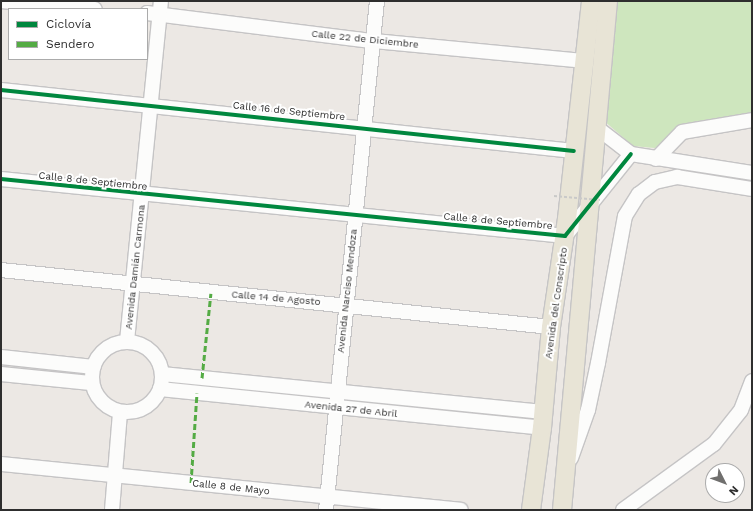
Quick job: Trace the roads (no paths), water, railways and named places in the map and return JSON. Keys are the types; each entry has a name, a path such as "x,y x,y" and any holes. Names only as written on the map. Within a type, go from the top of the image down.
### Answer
{"main road":[{"name":"Avenida del Conscripto","path":"530,510 536,473 551,326 565,236 590,1"},
{"path":"562,510 586,254 595,202 596,127 608,1"},
{"path":"536,473 565,475"}],"street":[{"path":"1,1 83,8"},
{"name":"Avenida Narciso Mendoza","path":"326,504 345,304 356,217 377,1"},
{"name":"Calle 22 de Diciembre","path":"156,10 373,41 584,61"},
{"name":"Avenida Damián Carmona","path":"127,342 144,194 152,105 156,10"},
{"name":"Calle 16 de Septiembre","path":"1,90 364,127 574,151"},
{"path":"656,159 682,132 752,120"},
{"path":"596,127 631,154 752,173"},
{"path":"565,236 595,202 631,154"},
{"path":"565,475 588,410 625,216 639,194 655,182 677,177 752,189"},
{"name":"Calle 8 de Septiembre","path":"1,179 356,217 565,236"},
{"name":"Calle 14 de Agosto","path":"1,270 551,326"},
{"path":"127,342 140,344 151,351 159,362 162,374 160,390 153,400 144,408 132,412 120,412 101,402 92,383 92,367 98,357 106,349 127,342"},
{"path":"1,357 92,367"},
{"path":"1,374 92,383"},
{"name":"Avenida 27 de Abril","path":"162,374 337,393 542,420"},
{"path":"623,510 714,444 741,410 752,381"},
{"name":"Avenida 27 de Abril","path":"160,390 336,407 542,420"},
{"path":"112,510 120,412"},
{"name":"Calle 8 de Mayo","path":"1,464 114,476 326,504 461,510"}]}
